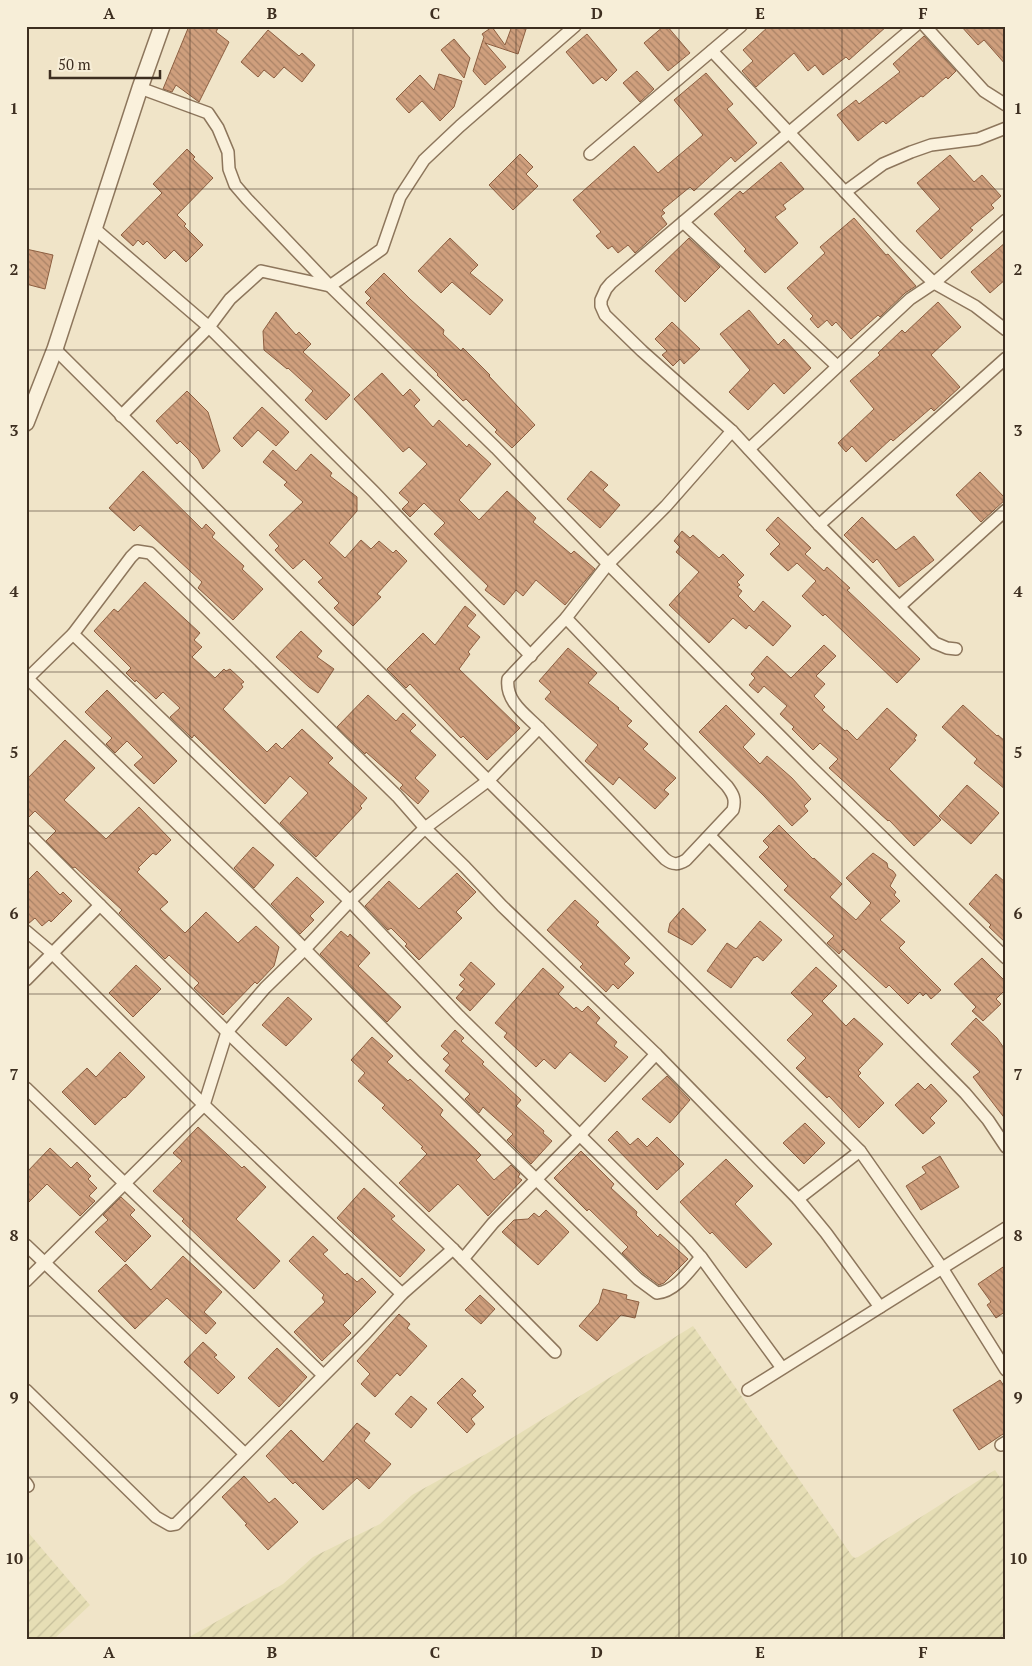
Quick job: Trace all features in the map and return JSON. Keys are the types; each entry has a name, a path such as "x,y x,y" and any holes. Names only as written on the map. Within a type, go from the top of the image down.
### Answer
{"street":[{"path":"26,423 55,349 162,26"},
{"path":"121,416 209,326 230,299 261,271 330,286 382,249 400,197 424,160 460,126 575,26"},
{"path":"590,154 741,26"},
{"path":"915,26 611,283 602,294 601,306 605,315 642,352 732,431 819,525 935,643 947,648 956,649"},
{"path":"925,26 984,91 1006,105"},
{"path":"712,51 897,247 934,283 975,306 1006,330"},
{"path":"140,88 208,113 218,128 228,152 229,169 235,186 246,199 330,286 496,448 608,564 812,768 1006,958"},
{"path":"845,192 883,164 911,152 931,145 978,139 1006,128"},
{"path":"749,449 910,299 934,283 1006,220"},
{"path":"683,222 837,366"},
{"path":"95,229 209,326 374,492 531,656"},
{"path":"55,349 860,1151 942,1268 1006,1370"},
{"path":"819,525 1006,358"},
{"path":"566,618 734,794 735,802 732,810 710,836 686,860 680,863 671,863 665,859 513,703 507,686 508,679 566,618 608,564 666,506 732,431"},
{"path":"900,606 1006,510"},
{"path":"701,1257 676,1285 664,1292 657,1293 638,1279 304,950 264,908 27,678 73,634 137,551 150,553 397,796 425,828 466,867 502,906 656,1054 798,1199 826,1233 880,1307"},
{"path":"73,634 350,901 459,1016 701,1257 782,1368"},
{"path":"26,1281 204,1105 227,1032 265,988 425,828 489,780 539,728"},
{"path":"26,831 227,1032 453,1249 555,1352"},
{"path":"710,836 965,1093 988,1120 1006,1147"},
{"path":"26,980 100,905"},
{"path":"26,930 52,953 204,1105 402,1294"},
{"path":"463,1259 493,1223 580,1135 656,1054"},
{"path":"26,1088 323,1375"},
{"path":"798,1199 860,1151"},
{"path":"748,1390 1006,1228"},
{"path":"26,1245 245,1454"},
{"path":"26,1390 156,1517 170,1525 181,1520 366,1333 402,1294 453,1249"}],"shaded area":[{"path":"693,1326 855,1558 995,1470 1006,1487 1006,1640 184,1640 283,1584 313,1557 380,1524 412,1495 486,1454"},
{"path":"26,1530 90,1605 53,1640 26,1640"}],"building":[{"path":"189,26 219,26 216,32 229,42 199,102 176,85 172,92 163,89"},
{"path":"512,26 527,26 518,54 485,43 506,67 485,85 473,71 484,37 482,34 492,27 505,45"},
{"path":"664,26 667,26 690,53 668,71 644,43"},
{"path":"769,26 887,26 849,60 846,57 823,75 815,65 808,71 794,53 756,87 742,71 753,61 743,50"},
{"path":"961,26 1006,26 1006,65 984,40 978,45"},
{"path":"268,30 299,56 302,53 315,65 302,82 284,67 274,78 264,70 258,77 241,62"},
{"path":"587,34 617,70 606,81 602,77 593,84 566,52"},
{"path":"924,36 956,71 948,79 946,77 923,97 921,96 886,124 883,121 858,141 837,115 856,100 859,104 900,72 893,64"},
{"path":"454,39 470,58 464,78 441,50"},
{"path":"637,71 654,89 640,102 623,83"},
{"path":"706,73 733,104 727,109 757,143 735,162 731,157 694,191 690,187 662,210 665,213 661,216 667,224 635,253 628,245 618,253 612,246 608,249 596,236 601,232 573,200 634,146 658,173 703,135 674,100"},
{"path":"439,74 462,81 454,107 440,121 422,101 409,113 396,99 420,75 434,90"},
{"path":"187,149 195,157 193,159 213,178 177,215 186,224 184,226 203,245 186,262 174,250 165,259 147,241 143,245 138,240 133,246 121,235 162,193 153,184"},
{"path":"520,154 533,167 526,174 538,186 513,210 489,185"},
{"path":"950,155 974,182 982,175 1001,196 991,205 994,208 970,228 973,230 941,259 916,231 940,209 917,183"},
{"path":"781,162 804,189 783,205 786,209 775,217 798,243 765,273 744,251 746,249 714,214 740,191 743,194"},
{"path":"854,218 916,286 905,293 880,317 878,315 851,339 836,322 832,326 827,320 818,328 810,319 813,316 787,288 825,253 820,247"},
{"path":"450,238 478,265 470,273 503,300 490,315 452,282 441,293 418,271"},
{"path":"689,238 720,267 685,302 655,271"},
{"path":"1006,242 1006,279 990,293 971,272"},
{"path":"26,249 53,255 45,289 26,284"},
{"path":"384,273 444,330 443,334 461,351 463,348 490,375 535,425 512,448 466,399 463,401 366,303 371,298 365,292"},
{"path":"938,302 961,327 931,355 960,387 934,411 931,408 893,441 891,439 866,462 852,446 846,452 838,443 874,409 850,381 880,355 878,353 902,330 905,333"},
{"path":"749,310 778,345 784,339 811,368 784,394 774,383 748,410 729,392 750,370 720,334"},
{"path":"276,312 296,335 299,332 311,344 303,352 350,395 326,420 305,400 313,391 288,368 264,350 263,331"},
{"path":"672,322 700,349 684,364 680,359 673,366 662,355 667,351 655,339"},
{"path":"382,373 403,396 410,389 420,400 414,406 433,427 439,420 467,447 469,444 491,464 459,500 479,520 507,491 536,518 533,522 571,554 574,551 595,569 565,605 536,580 523,596 516,590 504,605 485,590 488,586 434,534 445,523 424,503 410,517 402,509 409,502 399,493 427,464 409,447 403,452 354,399"},
{"path":"187,391 208,412 220,451 203,469 198,459 180,441 177,444 156,421"},
{"path":"262,407 289,432 276,446 258,430 242,447 233,438"},
{"path":"273,450 296,471 311,454 332,473 330,476 357,497 357,511 329,543 345,558 361,540 371,549 379,541 393,553 396,550 407,561 377,594 381,597 353,626 334,608 339,603 318,582 323,578 304,559 293,569 275,550 279,546 269,535 303,502 284,485 287,482 263,462"},
{"path":"143,471 202,529 206,524 215,533 212,537 244,566 242,569 263,589 233,620 198,588 202,582 140,525 134,531 109,508"},
{"path":"591,471 608,485 603,490 620,505 600,528 567,499"},
{"path":"980,472 1006,499 981,522 956,495"},
{"path":"778,517 811,548 805,554 824,571 827,567 850,588 847,590 920,659 897,683 825,614 823,616 802,596 816,581 797,563 788,571 770,554 780,544 766,530"},
{"path":"862,517 896,550 914,536 934,560 899,587 877,559 873,563 844,535"},
{"path":"682,531 690,538 693,535 719,558 723,554 744,575 737,582 740,585 737,587 742,591 738,596 754,612 763,601 791,626 773,646 749,625 746,629 733,618 709,643 669,605 699,572 676,552 680,547 674,541"},
{"path":"145,582 200,633 194,640 202,647 192,657 215,678 224,669 226,671 230,669 244,682 241,684 243,687 223,709 267,752 276,743 282,749 302,729 333,758 328,763 367,798 360,806 362,808 316,857 280,823 308,793 290,776 265,804 194,735 192,738 170,717 180,708 163,692 156,699 136,680 135,682 126,673 131,668 94,631 114,609 118,612"},
{"path":"465,606 476,615 467,626 480,637 468,652 470,654 459,669 520,728 487,760 463,736 461,738 410,684 406,688 387,669 423,633 435,645"},
{"path":"301,631 322,651 317,657 334,669 318,693 276,657"},
{"path":"824,645 836,656 816,676 825,684 814,696 825,707 822,710 857,740 887,708 917,735 914,739 916,740 889,769 941,820 914,846 889,820 829,768 838,759 820,743 813,750 792,729 794,727 780,714 787,706 764,686 758,693 749,685 755,678 751,674 767,656 791,678"},
{"path":"568,648 597,673 588,683 632,721 627,726 648,744 643,749 676,778 664,790 669,794 655,809 619,777 613,785 585,761 598,745 545,699 551,692 539,681"},
{"path":"107,690 177,761 154,784 134,765 143,757 127,741 115,753 106,744 112,738 85,712"},
{"path":"368,695 396,721 403,713 416,725 410,731 436,755 415,778 429,791 418,804 400,788 403,785 366,752 365,754 337,727"},
{"path":"726,705 755,734 743,747 760,764 767,756 792,778 811,799 804,806 808,811 792,826 699,732"},
{"path":"963,705 1006,742 1006,790 974,763 977,759 942,727"},
{"path":"65,740 95,768 64,800 106,839 139,807 171,840 156,855 153,853 138,868 140,869 137,872 168,902 160,909 185,933 206,912 238,943 256,926 279,947 274,966 257,984 255,982 223,1015 194,988 199,983 169,955 165,959 119,913 122,910 75,867 73,868 46,841 56,831 35,811 26,820 26,780"},
{"path":"967,785 999,813 971,844 939,816"},
{"path":"779,825 813,859 842,884 830,897 856,920 871,903 846,878 873,853 887,863 888,868 896,875 890,886 896,892 894,895 900,901 880,920 905,942 899,948 941,990 931,999 926,993 923,996 920,992 908,1004 889,985 886,988 843,949 839,954 827,943 834,936 784,890 788,886 759,857 769,847 763,841"},
{"path":"253,847 274,865 254,888 234,868"},
{"path":"37,871 60,895 63,892 72,901 51,922 49,920 42,926 35,918 26,924 26,882"},
{"path":"457,873 476,892 456,912 462,918 419,960 405,946 407,944 391,928 388,930 365,906 389,881 419,909"},
{"path":"996,874 1006,883 1006,943 989,927 991,925 969,904"},
{"path":"297,877 324,902 310,916 314,920 300,934 271,904"},
{"path":"575,900 599,922 596,925 630,958 624,964 634,973 618,989 613,984 606,992 580,967 583,964 547,930"},
{"path":"683,908 706,930 692,945 668,932 670,923"},
{"path":"760,921 782,940 763,961 757,956 754,957 731,988 707,971 727,943 736,949"},
{"path":"341,931 348,937 350,934 370,953 358,966 401,1007 387,1022 320,954"},
{"path":"982,958 1006,982 1006,989 996,999 1001,1004 983,1021 972,1011 976,1007 954,984"},
{"path":"471,962 495,984 470,1011 456,998 464,989 459,985 465,979 460,975"},
{"path":"136,965 161,989 133,1017 109,993"},
{"path":"816,967 837,986 822,1001 846,1026 854,1018 883,1044 858,1070 861,1073 858,1076 884,1103 859,1128 829,1096 827,1098 796,1068 806,1058 787,1040 813,1014 791,993"},
{"path":"543,968 564,987 558,994 574,1009 576,1007 582,1012 588,1006 600,1018 596,1023 617,1042 614,1046 628,1057 605,1082 570,1052 555,1069 544,1059 536,1067 504,1037 507,1033 495,1023"},
{"path":"288,997 312,1019 286,1046 262,1025"},
{"path":"976,1018 997,1038 1006,1051 1006,1120 973,1077 980,1072 951,1044"},
{"path":"455,1030 464,1038 461,1041 484,1062 482,1064 521,1100 516,1106 544,1131 543,1133 552,1141 531,1164 507,1140 513,1134 483,1107 479,1113 465,1099 470,1094 445,1071 450,1065 443,1059 449,1053 441,1046"},
{"path":"372,1037 393,1056 387,1062 408,1081 410,1079 443,1110 440,1115 481,1155 476,1160 494,1180 511,1165 520,1174 518,1177 522,1180 488,1216 458,1184 429,1212 399,1183 427,1154 421,1148 423,1147 382,1108 385,1105 358,1081 365,1073 351,1060"},
{"path":"120,1052 145,1077 95,1125 62,1092 87,1068 96,1077"},
{"path":"667,1076 690,1100 670,1123 642,1099"},
{"path":"918,1083 925,1090 931,1084 947,1101 930,1118 935,1123 923,1134 895,1105"},
{"path":"805,1123 825,1143 804,1164 783,1143"},
{"path":"198,1127 242,1168 244,1166 266,1187 236,1219 280,1261 254,1289 153,1191 182,1161 173,1153"},
{"path":"617,1131 630,1145 638,1138 647,1147 657,1137 684,1164 657,1190 608,1140"},
{"path":"50,1148 71,1168 77,1162 91,1176 88,1179 97,1188 89,1196 95,1201 80,1216 47,1184 26,1205 26,1173"},
{"path":"581,1151 614,1184 611,1188 637,1212 636,1215 658,1237 660,1234 688,1259 664,1283 659,1285 622,1253 628,1247 589,1209 587,1211 554,1178"},
{"path":"940,1156 959,1187 921,1210 906,1186 926,1173 922,1167"},
{"path":"726,1159 753,1186 735,1204 772,1244 746,1268 680,1202"},
{"path":"364,1188 395,1216 391,1219 425,1250 400,1277 337,1218"},
{"path":"121,1197 135,1210 130,1215 151,1236 125,1262 95,1232 108,1220 103,1215"},
{"path":"546,1210 569,1232 538,1265 502,1232 514,1220 528,1219 534,1213 539,1217"},
{"path":"313,1236 328,1250 323,1254 345,1275 347,1273 357,1282 362,1278 376,1292 343,1325 351,1333 322,1361 294,1332 325,1302 322,1298 324,1295 289,1261"},
{"path":"183,1256 222,1292 204,1312 216,1323 206,1334 167,1298 135,1329 98,1291 126,1264 151,1290"},
{"path":"1006,1265 1006,1311 996,1318 987,1305 991,1302 978,1284"},
{"path":"603,1289 627,1295 626,1299 639,1302 635,1318 621,1315 597,1341 579,1326 599,1303"},
{"path":"480,1295 495,1309 481,1324 465,1310"},
{"path":"399,1314 410,1324 407,1328 427,1346 400,1376 397,1373 375,1397 361,1384 370,1374 357,1361"},
{"path":"203,1342 217,1355 214,1357 235,1377 218,1394 184,1362"},
{"path":"277,1348 307,1377 279,1407 248,1378"},
{"path":"462,1378 476,1391 472,1395 484,1407 471,1419 475,1424 467,1433 437,1403"},
{"path":"1000,1380 1006,1389 1006,1432 979,1450 953,1410"},
{"path":"411,1396 427,1409 411,1428 395,1414"},
{"path":"357,1423 370,1433 364,1441 391,1464 369,1489 357,1478 323,1510 295,1482 293,1484 266,1456 291,1430 323,1462"},
{"path":"244,1476 269,1503 275,1498 298,1522 268,1550 222,1497"}]}
